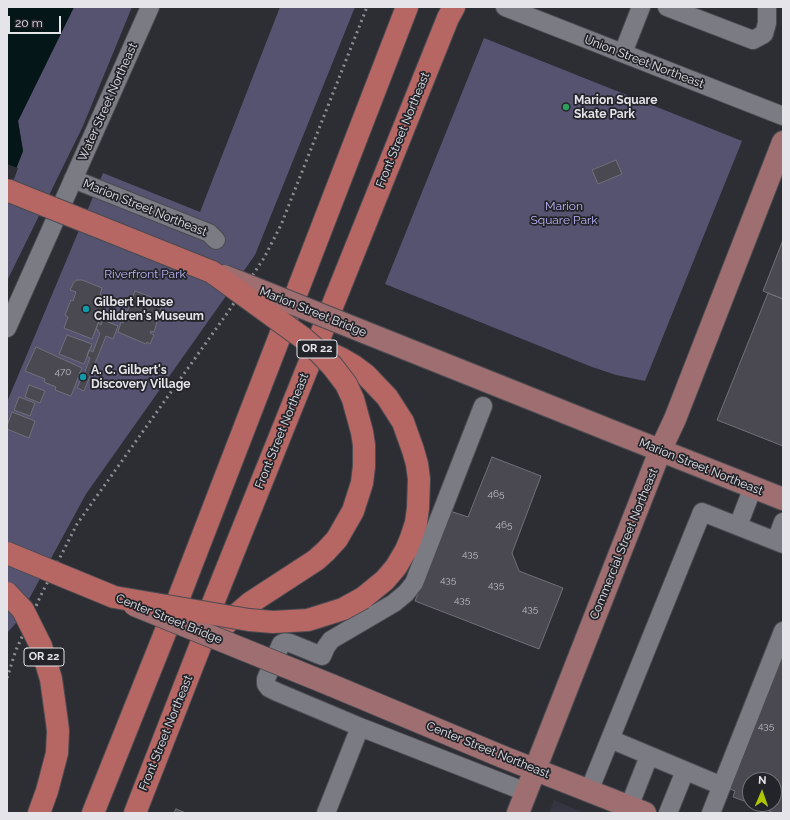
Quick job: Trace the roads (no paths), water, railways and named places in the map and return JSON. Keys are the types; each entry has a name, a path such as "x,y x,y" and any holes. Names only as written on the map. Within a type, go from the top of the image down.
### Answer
{"highway":[{"path":"92,813 172,616 407,7"},
{"name":"Front Street Northeast","path":"135,813 201,644 211,608 448,18 454,7"},
{"name":"Marion Street Bridge","path":"7,190 212,272"},
{"name":"OR 22","path":"201,644 250,603 316,560 337,539 353,511 358,497 364,466 364,445 362,432 353,399 346,384 333,367 303,338 212,272"},
{"path":"114,597 249,620 273,622 308,620 343,609 363,598 385,580 396,567 406,550 416,523 419,479 414,450 403,422 387,397 366,375 354,366 316,347"},
{"name":"Center Street Bridge","path":"7,553 114,597"},
{"name":"OR 22","path":"7,593 23,610 41,646 51,679 58,722 57,752 47,791 39,813"}],"main road":[{"name":"Commercial Street Northeast","path":"518,813 783,142"},
{"name":"Marion Street Bridge","path":"212,272 618,434"},
{"name":"Marion Street Northeast","path":"618,434 783,499"},
{"name":"Center Street Bridge","path":"114,597 331,685"},
{"name":"Center Street Northeast","path":"331,685 535,770 637,810"}],"street":[{"name":"Water Street Northeast","path":"7,328 150,7"},
{"name":"Union Street Northeast","path":"505,7 783,116"},
{"path":"623,53 641,7"},
{"path":"667,7 753,40 764,34 768,23 768,7"},
{"name":"Marion Street Northeast","path":"73,178 208,233 216,240"},
{"path":"483,406 414,583 394,603 331,640 322,656 290,643 285,642 281,644 266,675 266,684 269,688 277,692 526,792"},
{"path":"738,526 752,487"},
{"path":"589,791 702,512 779,542 783,522"},
{"path":"711,813 783,631"},
{"path":"326,813 360,726"},
{"path":"610,739 722,786"},
{"path":"637,810 649,756"},
{"path":"668,813 685,771"}],"railway":[{"path":"7,678 16,650 41,595 77,524 228,312 264,258 281,225 367,7"}],"place":[{"name":"Marion Square Skate Park","path":"566,107"},
{"name":"Gilbert House Children's Museum","path":"86,309"},
{"name":"A. C. Gilbert's Discovery Village","path":"83,377"}],"park label":[{"name":"Marion Square Park","path":"564,213"},
{"name":"Riverfront Park","path":"145,274"}]}
